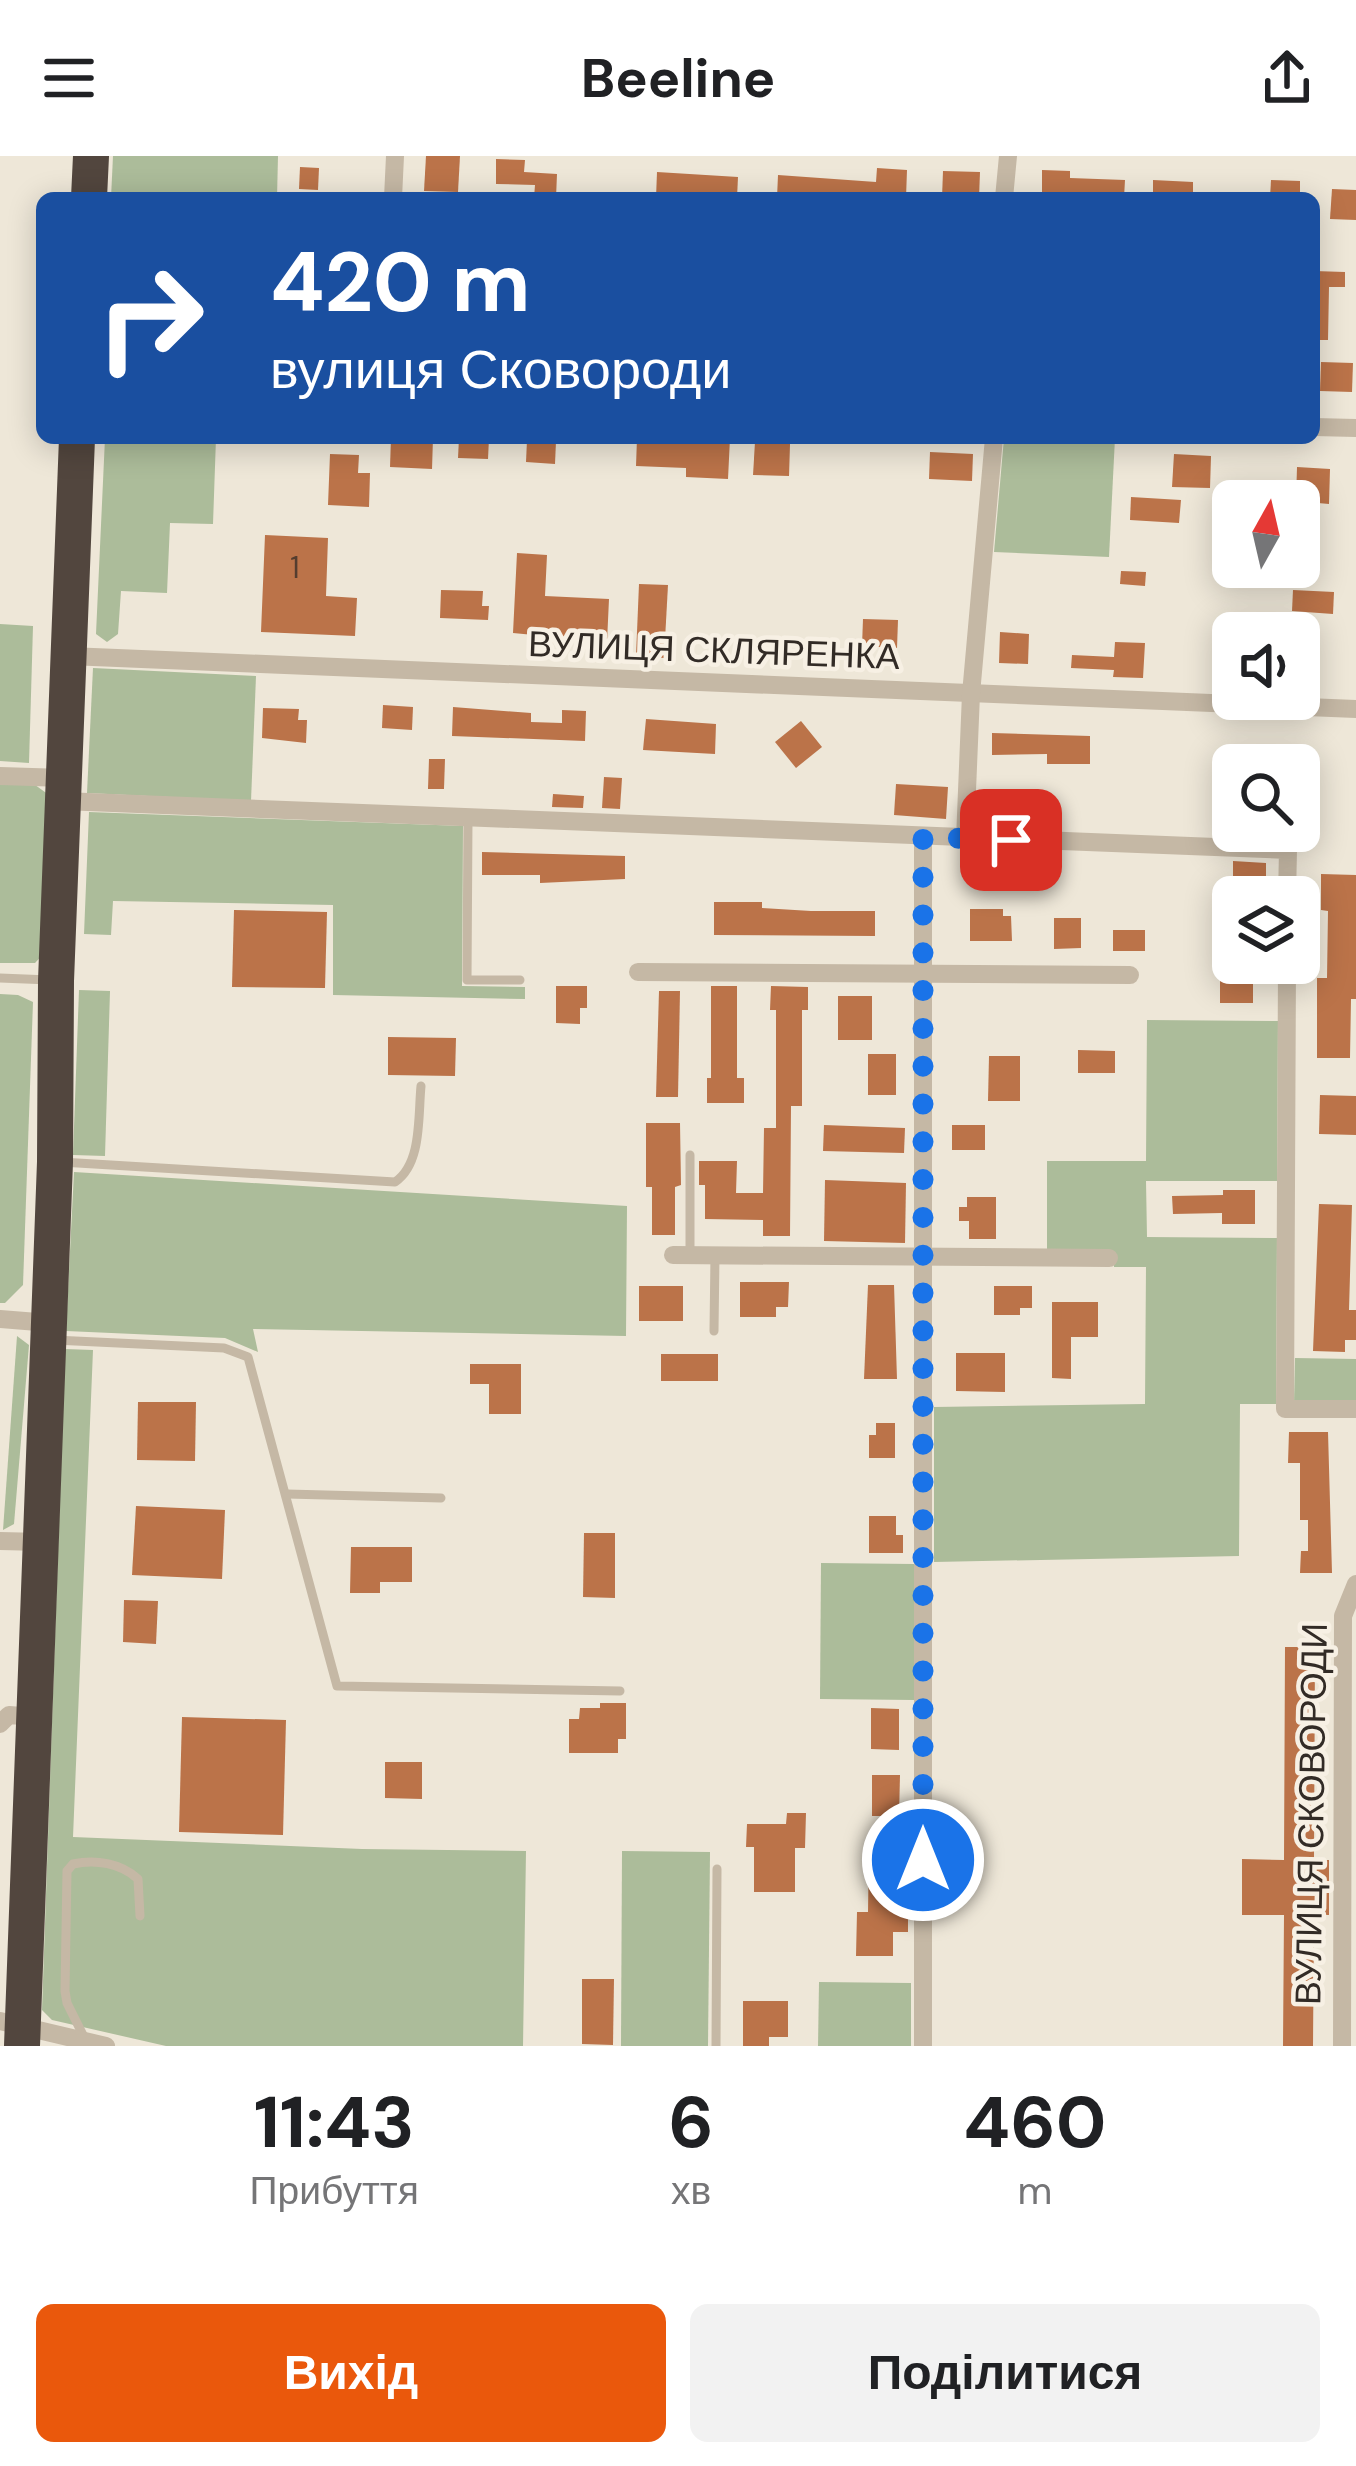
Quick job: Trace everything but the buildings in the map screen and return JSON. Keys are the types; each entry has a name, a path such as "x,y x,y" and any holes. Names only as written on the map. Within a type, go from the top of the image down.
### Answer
{"highway":[{"path":"89,192 91,156"},
{"path":"15,2031 17,1720 42,1542 56,1162 56,981 77,444"}],"street":[{"path":"393,192 395,156"},
{"path":"1005,192 1008,156"},
{"path":"1320,427 1356,428"},
{"path":"964,839 971,694 993,444"},
{"name":"ВУЛИЦЯ СКЛЯРЕНКА","path":"69,656 1356,709"},
{"path":"0,776 63,790 468,818 1288,850 1287,876"},
{"path":"923,837 923,2046"},
{"path":"638,972 1130,975"},
{"path":"1287,984 1285,1409 1356,1409"},
{"path":"681,1255 1109,1258"},
{"path":"0,1319 50,1332"},
{"path":"0,1541 42,1542"},
{"name":"ВУЛИЦЯ СКОВОРОДИ","path":"1342,2046 1343,1616 1356,1584"},
{"path":"15,2031 96,2044"}],"lane":[{"path":"468,818 467,980 520,980"},
{"path":"0,978 56,981"},
{"path":"56,1162 395,1182 407,1174 413,1155 421,1086"},
{"path":"681,1255 690,1155"},
{"path":"714,1331 715,1255"},
{"path":"50,1332 224,1348 248,1357 337,1686 620,1691"},
{"path":"287,1494 442,1498"},
{"path":"96,2044 67,2003 67,1871 84,1861 128,1869 138,1879 140,1916"},
{"path":"716,2046 717,1870"}],"green space":[{"path":"113,156 278,156 277,192 111,192"},
{"path":"105,444 216,444 213,524 170,523 167,593 121,591 118,634 107,642 96,634"},
{"path":"1003,444 1115,444 1109,557 994,552"},
{"path":"0,624 33,626 29,763 0,761"},
{"path":"93,668 256,676 251,801 87,793"},
{"path":"0,781 31,782 49,795 46,951 35,963 0,963"},
{"path":"89,812 463,826 462,986 525,987 525,999 333,995 333,905 113,901 111,935 84,934"},
{"path":"79,990 110,991 105,1156 73,1155"},
{"path":"0,994 33,1002 23,1285 5,1303 0,1303"},
{"path":"1147,1020 1278,1021 1277,1181 1146,1181 1147,1237 1277,1238 1276,1404 1240,1404 1239,1556 934,1562 934,1407 1145,1404 1146,1267 1114,1267 1113,1250 1047,1249 1047,1161 1146,1161"},
{"path":"74,1172 627,1206 626,1336 253,1329 258,1352 225,1338 66,1331"},
{"path":"17,1336 29,1345 14,1524 3,1530"},
{"path":"65,1349 93,1350 73,1837 526,1851 523,2046 166,2046 52,2020 42,2010"},
{"path":"1295,1358 1356,1359 1356,1404 1294,1404"},
{"path":"821,1563 914,1564 914,1700 820,1699"},
{"path":"622,1851 710,1852 708,2046 621,2046"},
{"path":"819,1982 911,1983 911,2046 818,2046"}],"route":[{"path":"923,1860 923,837 1011,840"}]}
